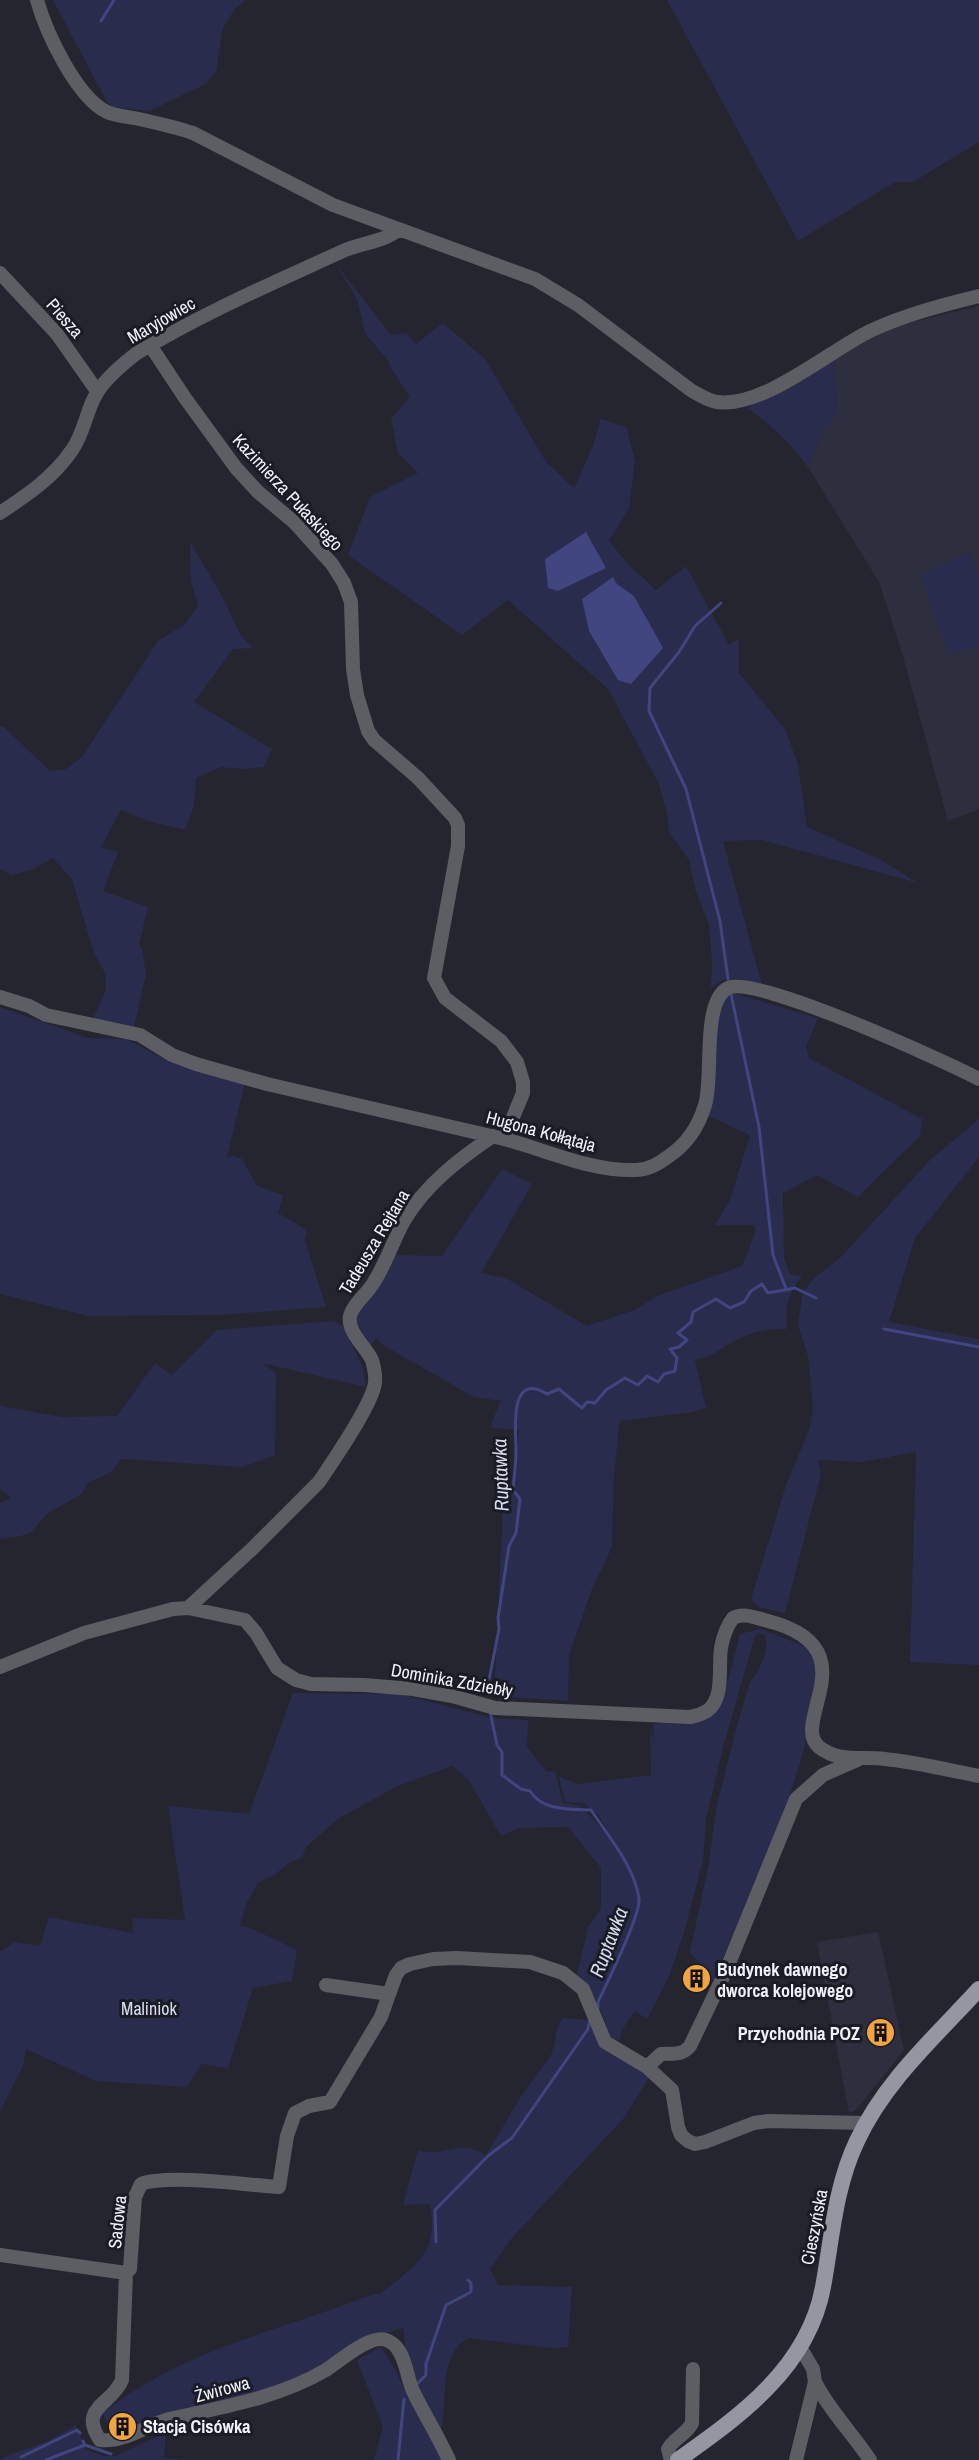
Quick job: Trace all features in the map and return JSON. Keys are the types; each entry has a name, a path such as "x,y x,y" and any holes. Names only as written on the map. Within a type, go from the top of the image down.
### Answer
{"main road":[{"name":"Cieszyńska","path":"678,2460 753,2404 777,2379 800,2347 812,2324 823,2288 830,2236 844,2176 856,2142 893,2082 979,1989"}],"street":[{"path":"37,0 50,38 66,67 97,105 108,113 169,125 193,133 333,205 535,279 578,305 692,391 709,400 719,403 755,397 883,325 979,296"},
{"name":"Maryjowiec","path":"0,513 40,484 65,460 81,434 98,392 123,364 150,345 238,299 351,247 392,236 398,230"},
{"name":"Piesza","path":"0,273 57,334 98,392"},
{"name":"Kazimierza Pułaskiego","path":"150,345 236,468 266,499 294,522 332,564 344,583 351,602 353,669 357,695 368,731 374,740 418,777 455,818 458,825 458,846 434,978 445,998 496,1037 517,1062 523,1082 523,1093 498,1138"},
{"name":"Hugona Kołłątaja","path":"0,997 29,1006 46,1015 140,1035 172,1055 267,1084 498,1138 529,1146 562,1159 631,1170 652,1167 665,1160 687,1140 701,1116 708,1089 714,1009 720,995 729,987 735,986 816,1007 979,1079"},
{"name":"Tadeusza Rejtana","path":"188,1608 252,1549 319,1482 327,1470 362,1412 375,1384 376,1376 371,1359 350,1323 352,1311 374,1282 405,1219 422,1196 445,1171 498,1138"},
{"name":"Dominika Zdziebły","path":"0,1667 84,1633 173,1609 188,1608 245,1620 256,1633 277,1668 296,1680 311,1684 413,1689 452,1696 495,1708 672,1718 700,1714 709,1710 714,1703 718,1694 721,1647 726,1628 733,1618 744,1615 785,1626 808,1638 817,1649 822,1678 813,1737 818,1746 840,1757 860,1760"},
{"name":"Dominika Zdziebły","path":"647,2067 661,2054 679,2054 686,2052 690,2046 725,1973 796,1798 823,1775 860,1760 883,1758 979,1776"},
{"path":"326,1985 388,1994 401,1968 410,1964 433,1959 457,1958 530,1962 573,1979 584,1989 605,2042 647,2067 672,2090 681,2135 695,2144 754,2123 768,2121 866,2123"},
{"name":"Sadowa","path":"0,2255 126,2273 130,2269 135,2197 141,2184 185,2181 279,2187 287,2136 295,2113 309,2106 330,2102 381,2017 388,1994"},
{"name":"Żwirowa","path":"126,2273 122,2380 118,2392 97,2408 93,2416 92,2425 100,2440 118,2438 169,2420 230,2407 280,2391 325,2370 363,2344 381,2339 398,2349 413,2392 449,2460"},
{"path":"800,2347 813,2369 815,2382 823,2397 851,2431 870,2460"},
{"path":"671,2460 668,2449 690,2429 692,2423 693,2369"},
{"path":"796,2460 815,2382"}],"shaded area":[{"path":"979,306 979,809 948,821 903,656 879,582 808,467 822,431 836,415 834,357 896,326"},
{"path":"586,532 606,568 558,591 548,588 545,559"},
{"path":"613,577 617,584 634,596 663,648 631,684 618,680 589,631 582,599"},
{"path":"878,1932 904,2050 856,2110 849,2113 817,1942"}],"green space":[{"path":"53,0 245,0 234,10 223,28 216,72 206,84 149,111 113,107 107,102"},
{"path":"667,0 979,0 979,142 913,182 895,182 798,241"},
{"path":"335,263 391,335 406,333 416,344 443,323 485,359 546,462 574,488 593,446 601,418 627,428 635,462 629,508 609,541 629,565 656,590 686,566 729,645 739,639 739,673 785,729 798,764 807,827 879,859 918,883 762,840 723,841 762,985 725,979 711,988 712,962 709,925 695,889 689,860 669,832 659,784 608,689 508,600 462,635 348,555 370,497 418,473 398,453 391,419 410,397 389,365 390,363 365,333 357,299"},
{"path":"834,357 836,415 822,432 808,467 780,435 747,408"},
{"path":"190,542 222,596 241,636 253,648 233,649 194,702 272,749 264,767 243,769 221,767 196,778 194,806 185,830 151,822 121,810 101,847 118,852 103,891 148,907 139,945 142,948 146,974 134,1027 91,1023 106,990 105,973 94,953 72,880 53,858 32,870 12,875 0,869 0,727 4,727 50,771 66,769 82,757 158,641 184,625 198,606 191,581"},
{"path":"969,552 979,572 979,647 949,654 921,575"},
{"path":"733,993 818,1018 806,1047 809,1058 922,1119 920,1136 858,1197 817,1175 783,1193 784,1258 790,1274 802,1276 805,1273 791,1292 787,1329 768,1330 748,1335 702,1359 695,1360 706,1408 693,1412 620,1421 614,1474 612,1547 592,1589 569,1655 568,1701 494,1696 503,1508 512,1492 519,1430 491,1428 501,1401 474,1397 383,1345 376,1338 369,1348 353,1313 394,1255 442,1256 502,1169 532,1184 481,1273 506,1278 587,1326 635,1310 657,1296 742,1266 755,1233 755,1225 715,1225 730,1200 750,1135 706,1115 720,1000"},
{"path":"0,1007 88,1038 126,1039 164,1059 245,1083 227,1157 242,1159 257,1186 283,1195 278,1213 307,1230 305,1240 326,1307 220,1315 88,1316 0,1294"},
{"path":"979,1119 979,1157 915,1238 889,1322 979,1339 979,1665 910,1662 916,1452 862,1462 818,1460 821,1474 785,1613 759,1607 751,1599 786,1485 809,1430 813,1409 808,1356 798,1325 803,1292 814,1278 841,1257 930,1160"},
{"path":"333,1321 343,1326 363,1368 366,1387 262,1363 276,1373 275,1455 243,1467 122,1459 111,1472 88,1483 82,1494 48,1513 31,1532 0,1539 0,1503 11,1498 0,1489 0,1406 62,1417 117,1416 155,1363 172,1375 217,1330"},
{"name":"Maliniok","path":"760,1629 802,1645 813,1654 816,1666 815,1692 806,1739 785,1810 713,1981 690,1952 709,1863 716,1809 735,1733 750,1681 757,1672 765,1652 765,1635 758,1633 754,1639 724,1744 706,1819 703,1861 684,1932 668,1979 647,2019 635,2011 622,2030 620,2040 610,2038 594,1996 577,1975 588,1927 601,1909 601,1868 568,1827 518,1828 501,1836 468,1779 452,1766 398,1786 339,1818 306,1847 302,1858 290,1862 274,1875 258,1883 246,1904 240,1926 248,1927 297,1950 292,1981 253,1988 228,2068 201,2064 187,2087 96,2081 26,2049 23,2066 0,2111 0,1951 14,1942 40,1946 49,1917 133,1933 132,1918 185,1920 168,1806 249,1814 293,1693 400,1694 492,1718 528,1720 527,1747 547,1772 555,1771 563,1803 581,1806 616,1845 599,1816 584,1803 565,1802 559,1776 577,1784 651,1775 650,1727 654,1742 653,1724 712,1715 728,1680 740,1634"},
{"path":"563,2018 591,2020 602,2045 650,2076 623,2119 511,2239 490,2269 498,2285 572,2287 568,2347 552,2348 469,2338 459,2345 448,2366 441,2430 418,2392 406,2351 403,2328 380,2335 285,2386 111,2433 103,2413 134,2391 166,2373 233,2343 374,2294 380,2294 414,2266 427,2247 432,2221 430,2204 403,2205 418,2150 436,2152 467,2148 486,2155 520,2098 551,2055 558,2027"},
{"path":"381,2347 446,2460 374,2460 383,2427 357,2360"},
{"path":"76,2425 86,2450 104,2456 116,2456 166,2432 164,2458 186,2460 0,2460 48,2441"}],"waterway":[{"path":"101,21 114,0"},
{"path":"721,603 695,626 679,652 650,688 649,711 686,789 720,921 728,979"},
{"path":"731,994 759,1127 773,1255 786,1289"},
{"name":"Ruptawka","path":"489,1680 499,1629 498,1618 509,1546 516,1533 520,1499 513,1490 516,1418 520,1396 526,1390 534,1389 547,1394 559,1389 582,1408 587,1402 595,1403 606,1390 625,1378 638,1385 647,1376 658,1382 664,1374 675,1371 677,1358 670,1349 679,1347 687,1340 678,1333 691,1322 693,1312 716,1299 730,1308 744,1302 751,1291 762,1284 768,1293 795,1288 816,1298"},
{"name":"Ruptawka","path":"884,1329 979,1347"},
{"name":"Ruptawka","path":"490,1711 497,1745 502,1752 502,1775 521,1789 530,1791 535,1798 549,1806 591,1810 620,1852 632,1875 639,1899 635,1919 598,2002 598,2008"},
{"name":"Ruptawka","path":"436,2242 435,2210 489,2155 512,2138 588,2029 590,2020"},
{"name":"Ruptawka","path":"415,2386 426,2375 426,2364 446,2305 471,2292 471,2283 468,2280"},
{"name":"Ruptawka","path":"398,2460 404,2399"},
{"path":"21,2457 77,2430 80,2433"},
{"path":"83,2441 85,2445 111,2454"},
{"path":"46,2460 85,2445"}],"place":[{"name":"Budynek dawnego dworca kolejowego","path":"696,1979"},
{"name":"Przychodnia POZ","path":"881,2033"},
{"name":"Stacja Cisówka","path":"122,2426"}]}
